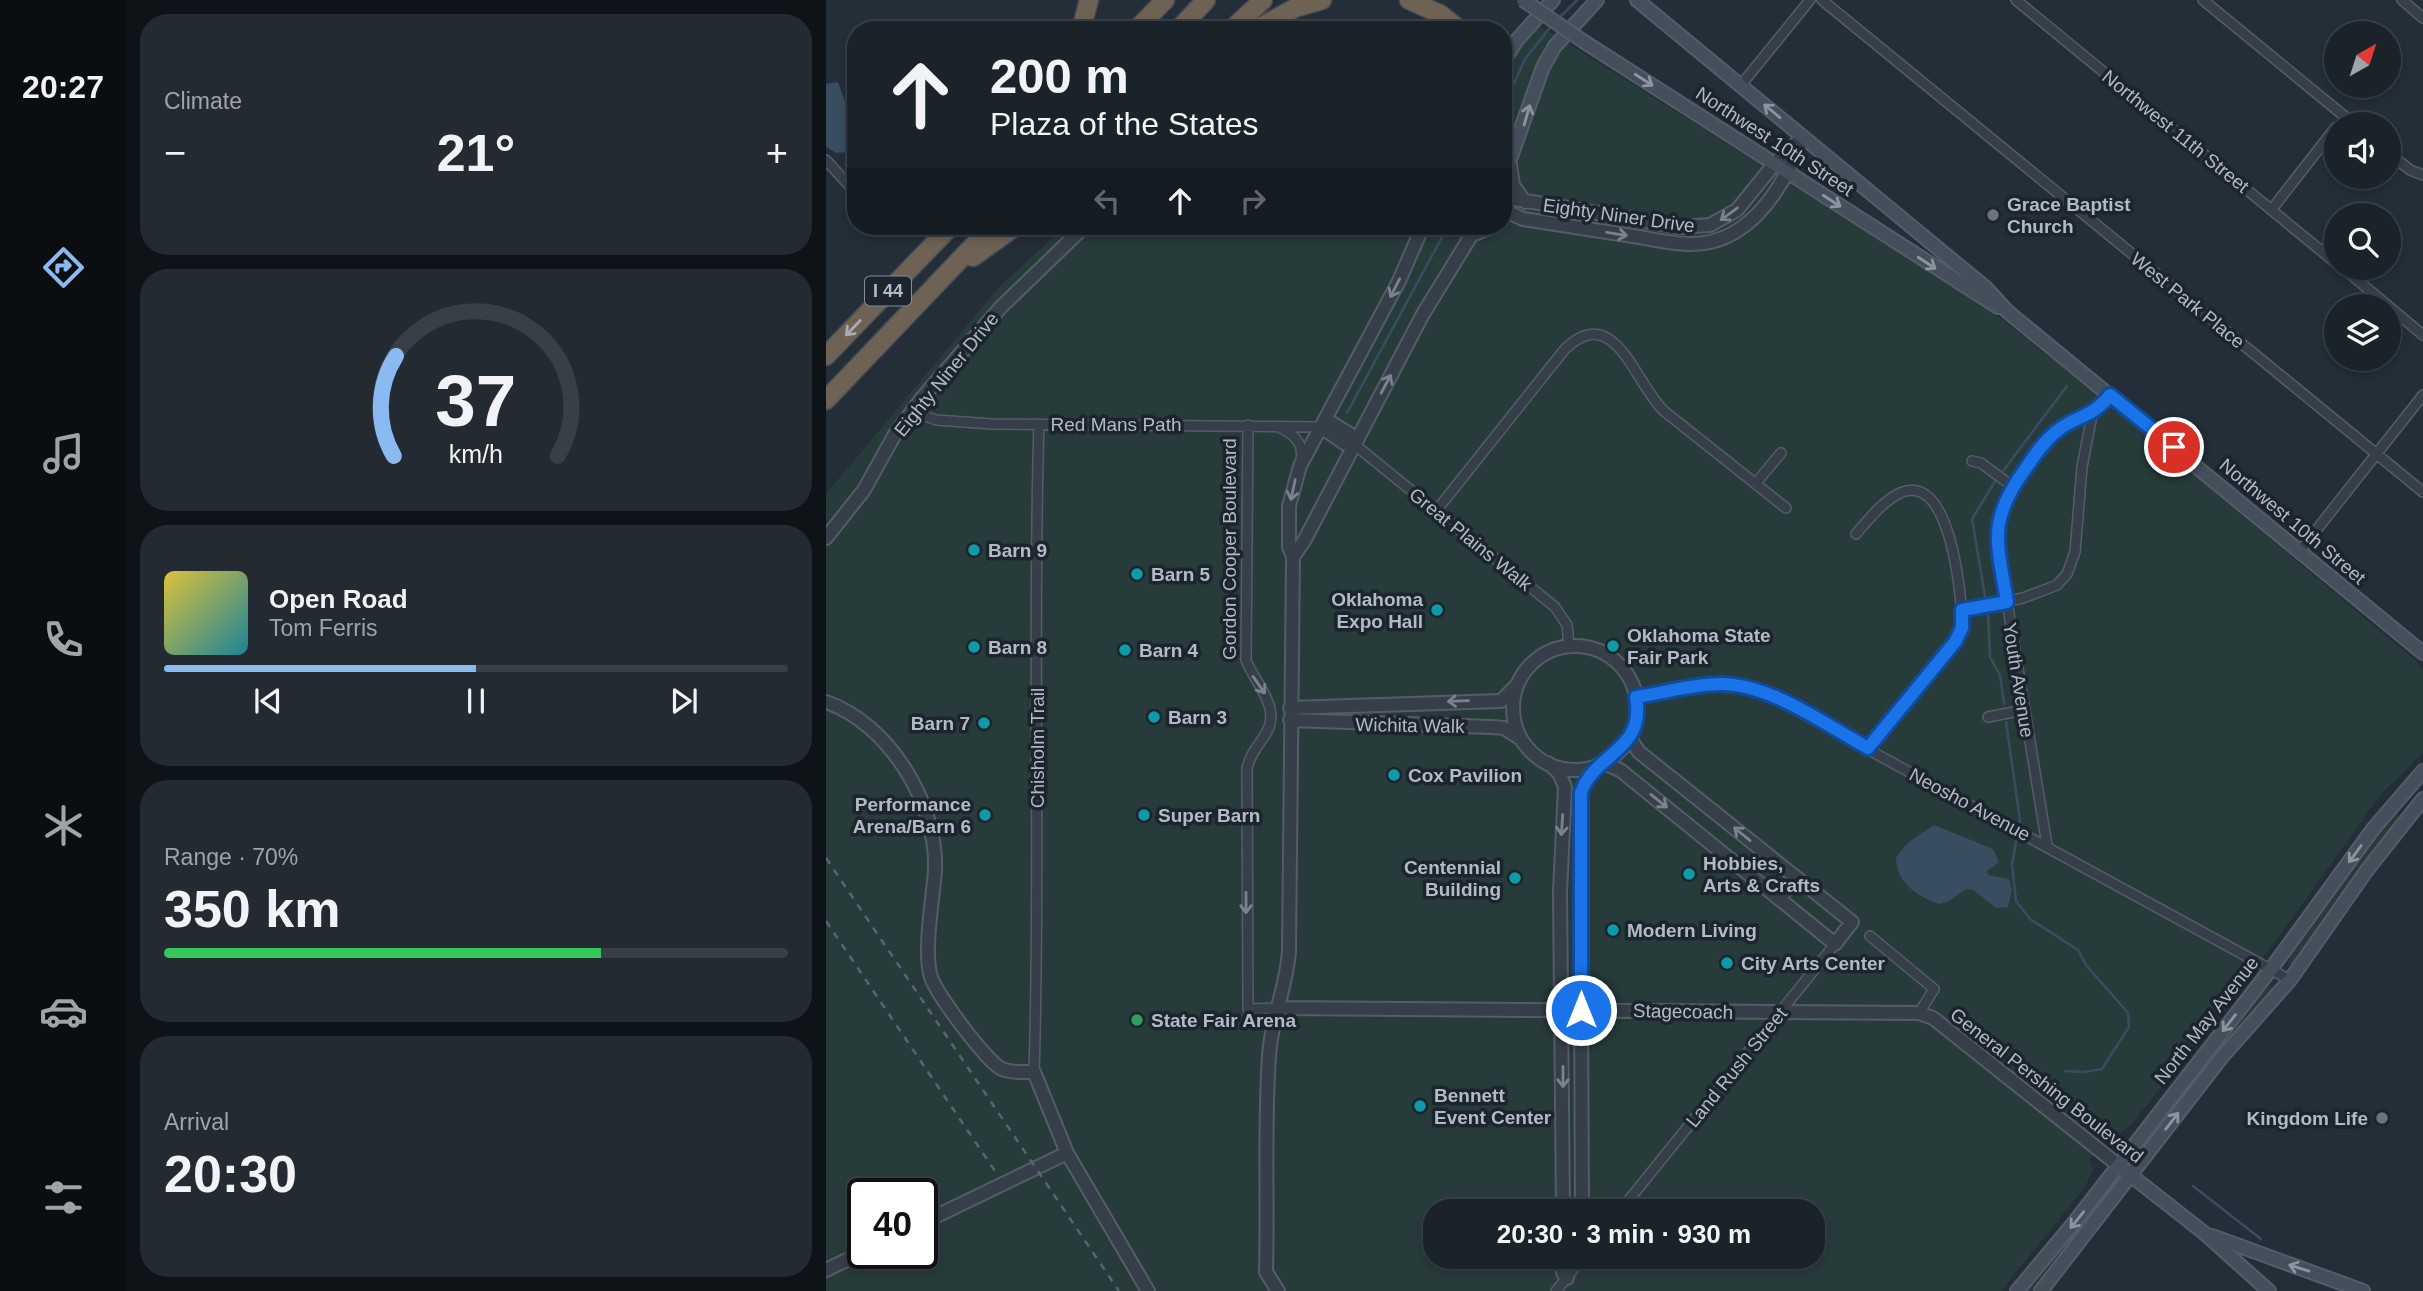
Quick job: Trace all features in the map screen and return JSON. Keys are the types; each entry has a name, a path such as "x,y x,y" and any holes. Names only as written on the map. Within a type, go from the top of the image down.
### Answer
{"highway":[{"path":"1083,21 1089,0"},
{"path":"1145,21 1165,0"},
{"path":"1186,21 1206,0"},
{"path":"1241,21 1263,0"},
{"path":"1271,21 1295,8 1322,0"},
{"path":"1409,0 1440,14 1449,21"},
{"name":"I 44","path":"826,356 942,235"},
{"name":"I 44","path":"826,400 983,235"},
{"path":"939,281 1003,235"}],"main road":[{"name":"Northwest 10th Street","path":"1523,0 2008,312 2423,653"},
{"path":"1512,48 1553,0"},
{"path":"1512,159 1543,67 1555,46 1597,0"},
{"name":"Northwest 10th Street","path":"1637,0 1986,288 2008,312"},
{"name":"North May Avenue","path":"2017,1291 2272,969 2396,800 2423,771"},
{"name":"North May Avenue","path":"2041,1291 2221,1058 2290,980 2423,799"},
{"path":"2396,800 2411,813"},
{"name":"General Pershing Boulevard","path":"2118,1165 2203,1232 2269,1291"},
{"name":"General Pershing Boulevard","path":"2203,1232 2363,1291"}],"street":[{"path":"1741,85 1810,0"},
{"name":"West Park Place","path":"1822,0 2423,492"},
{"name":"Northwest 11th Street","path":"2016,0 2324,252"},
{"path":"2203,0 2329,112"},
{"path":"2402,0 2423,18"},
{"name":"Eighty Niner Drive","path":"1512,199 1695,228 1725,219 1737,210 1774,163 1803,137"},
{"name":"Eighty Niner Drive","path":"1512,214 1523,219 1677,244 1725,239 1746,226 1789,173 1803,137"},
{"path":"2272,209 2324,142"},
{"path":"826,160 847,182"},
{"path":"2401,163 2423,175"},
{"path":"1512,178 1513,185 1526,202"},
{"path":"1512,221 1523,219"},
{"name":"Eighty Niner Drive","path":"826,538 864,490 912,411 1001,307 1076,235"},
{"path":"1300,466 1399,281 1419,235"},
{"path":"1293,557 1423,314 1472,235"},
{"path":"2357,280 2423,335"},
{"path":"1436,511 1565,349 1576,339 1593,333 1605,337 1619,348 1656,403 1786,508"},
{"name":"Youth Avenue","path":"2047,845 2007,602 1998,526 2009,484 2052,435 2066,425 2092,415 2110,395"},
{"path":"2300,552 2423,395"},
{"name":"Red Mans Path","path":"912,411 936,420 1039,424 1321,427"},
{"path":"1962,610 2007,602 2048,590 2063,580 2071,568 2082,460 2092,415"},
{"name":"Chisholm Trail","path":"1034,1072 1038,958 1036,527 1039,424"},
{"name":"Gordon Cooper Boulevard","path":"1248,425 1246,660 1253,678 1268,699 1271,715 1268,731 1248,761 1247,769 1248,1009 1279,1008"},
{"path":"1272,1289 1266,1272 1266,1120 1269,1053 1288,980 1293,557 1289,547 1289,506 1303,452 1297,438 1273,425"},
{"name":"Great Plains Walk","path":"1321,427 1344,443 1355,445 1555,607 1567,625 1569,646"},
{"path":"1756,483 1781,453"},
{"path":"1972,461 1989,469 2009,484"},
{"path":"1856,534 1879,509 1900,493 1914,491 1931,500 1948,528 1962,610 1962,628 1955,642 1868,748"},
{"path":"1563,1199 1560,892 1565,787 1559,773 1525,744 1514,716 1518,682 1538,658 1569,646 1587,647 1610,657 1626,672 1636,697 1636,718 1632,731 1619,752 1600,764 1584,785 1580,803 1582,1199"},
{"name":"Wichita Walk","path":"1290,714 1501,701 1518,682"},
{"name":"Neosho Avenue","path":"1636,697 1715,684 1742,686 1772,697 2290,980"},
{"path":"826,702 848,710 883,742 910,780 930,821 935,868 930,978 965,1029 995,1065 1003,1070 1034,1072 1064,1151 1148,1291"},
{"path":"1988,717 2024,710"},
{"name":"Wichita Walk","path":"1290,714 1504,728 1525,744"},
{"path":"1632,731 1632,740 1639,752 1796,877 1779,899"},
{"path":"1548,763 1571,769 1600,764 1620,770 1835,944"},
{"name":"Land Rush Street","path":"1630,1199 1852,922 1796,877"},
{"name":"General Pershing Boulevard","path":"1870,936 1934,989 1919,1013 1933,1018 2118,1165"},
{"name":"Stagecoach","path":"1279,1008 1562,1008 1919,1013"},
{"path":"938,1215 1064,1151"},
{"path":"826,1270 847,1260"},
{"path":"1563,1269 1567,1278"},
{"path":"1556,1291 1574,1269"}],"green space":[{"name":"Oklahoma State Fair Park","path":"1526,17 1988,308 2122,415 2415,660 2423,670 2423,753 2381,794 2275,942 2137,1118 2125,1129 2110,1134 2089,1160 2093,1169 2085,1187 2001,1291 826,1291 826,494 998,288 1055,235 1512,235 1512,36"},
{"path":"2395,815 2399,815 2397,823 2295,963 2287,966 2291,951 2380,828"},
{"path":"2275,984 2275,989 2144,1148 2199,1070 2262,990"},
{"path":"2109,1187 2035,1291 2022,1291"}],"water":[{"path":"838,82 847,106 847,152 836,153 826,147 826,84"},
{"path":"1934,825 1993,849 1999,862 1987,871 1988,875 2009,879 2012,890 2008,907 1996,908 1973,890 1966,889 1949,901 1939,904 1909,887 1900,874 1896,857 1909,842"}],"waterway":[{"path":"1557,20 1577,0"},
{"path":"1512,89 1525,59 1552,25"},
{"path":"1347,413 1443,235"},
{"path":"1985,596 1972,519 1994,483 2067,386"},
{"path":"1988,615 1990,657 2000,675 2004,704"},
{"path":"2006,722 2020,820 2012,864 2016,901 2030,919 2078,950 2086,965 2128,1013 2129,1027 2102,1069 2065,1071"},
{"path":"2193,1186 2261,1239"}],"railway":[{"path":"826,858 1119,1291"},
{"path":"826,921 997,1174"}],"place":[{"name":"Grace Baptist Church","path":"1993,215"},
{"name":"Barn 9","path":"974,550"},
{"name":"Barn 5","path":"1137,574"},
{"name":"Oklahoma Expo Hall","path":"1437,610"},
{"name":"Oklahoma State Fair Park","path":"1613,646"},
{"name":"Barn 8","path":"974,647"},
{"name":"Barn 4","path":"1125,650"},
{"name":"Barn 3","path":"1154,717"},
{"name":"Barn 7","path":"984,723"},
{"name":"Cox Pavilion","path":"1394,775"},
{"name":"Performance Arena/Barn 6","path":"985,815"},
{"name":"Super Barn","path":"1144,815"},
{"name":"Hobbies, Arts & Crafts","path":"1689,874"},
{"name":"Centennial Building","path":"1515,878"},
{"name":"Modern Living","path":"1613,930"},
{"name":"City Arts Center","path":"1727,963"},
{"name":"State Fair Arena","path":"1137,1020"},
{"name":"Bennett Event Center","path":"1420,1106"},
{"name":"Kingdom Life","path":"2382,1118"}],"route":[{"path":"1581,1010 1581,793 1598,765 1619,752 1628,740 1636,718 1636,697 1715,684 1742,686 1772,697 1868,748 1955,642 1962,628 1962,610 2007,602 1999,543 2001,508 2012,486 2058,429 2092,415 2110,395 2174,447"}]}
